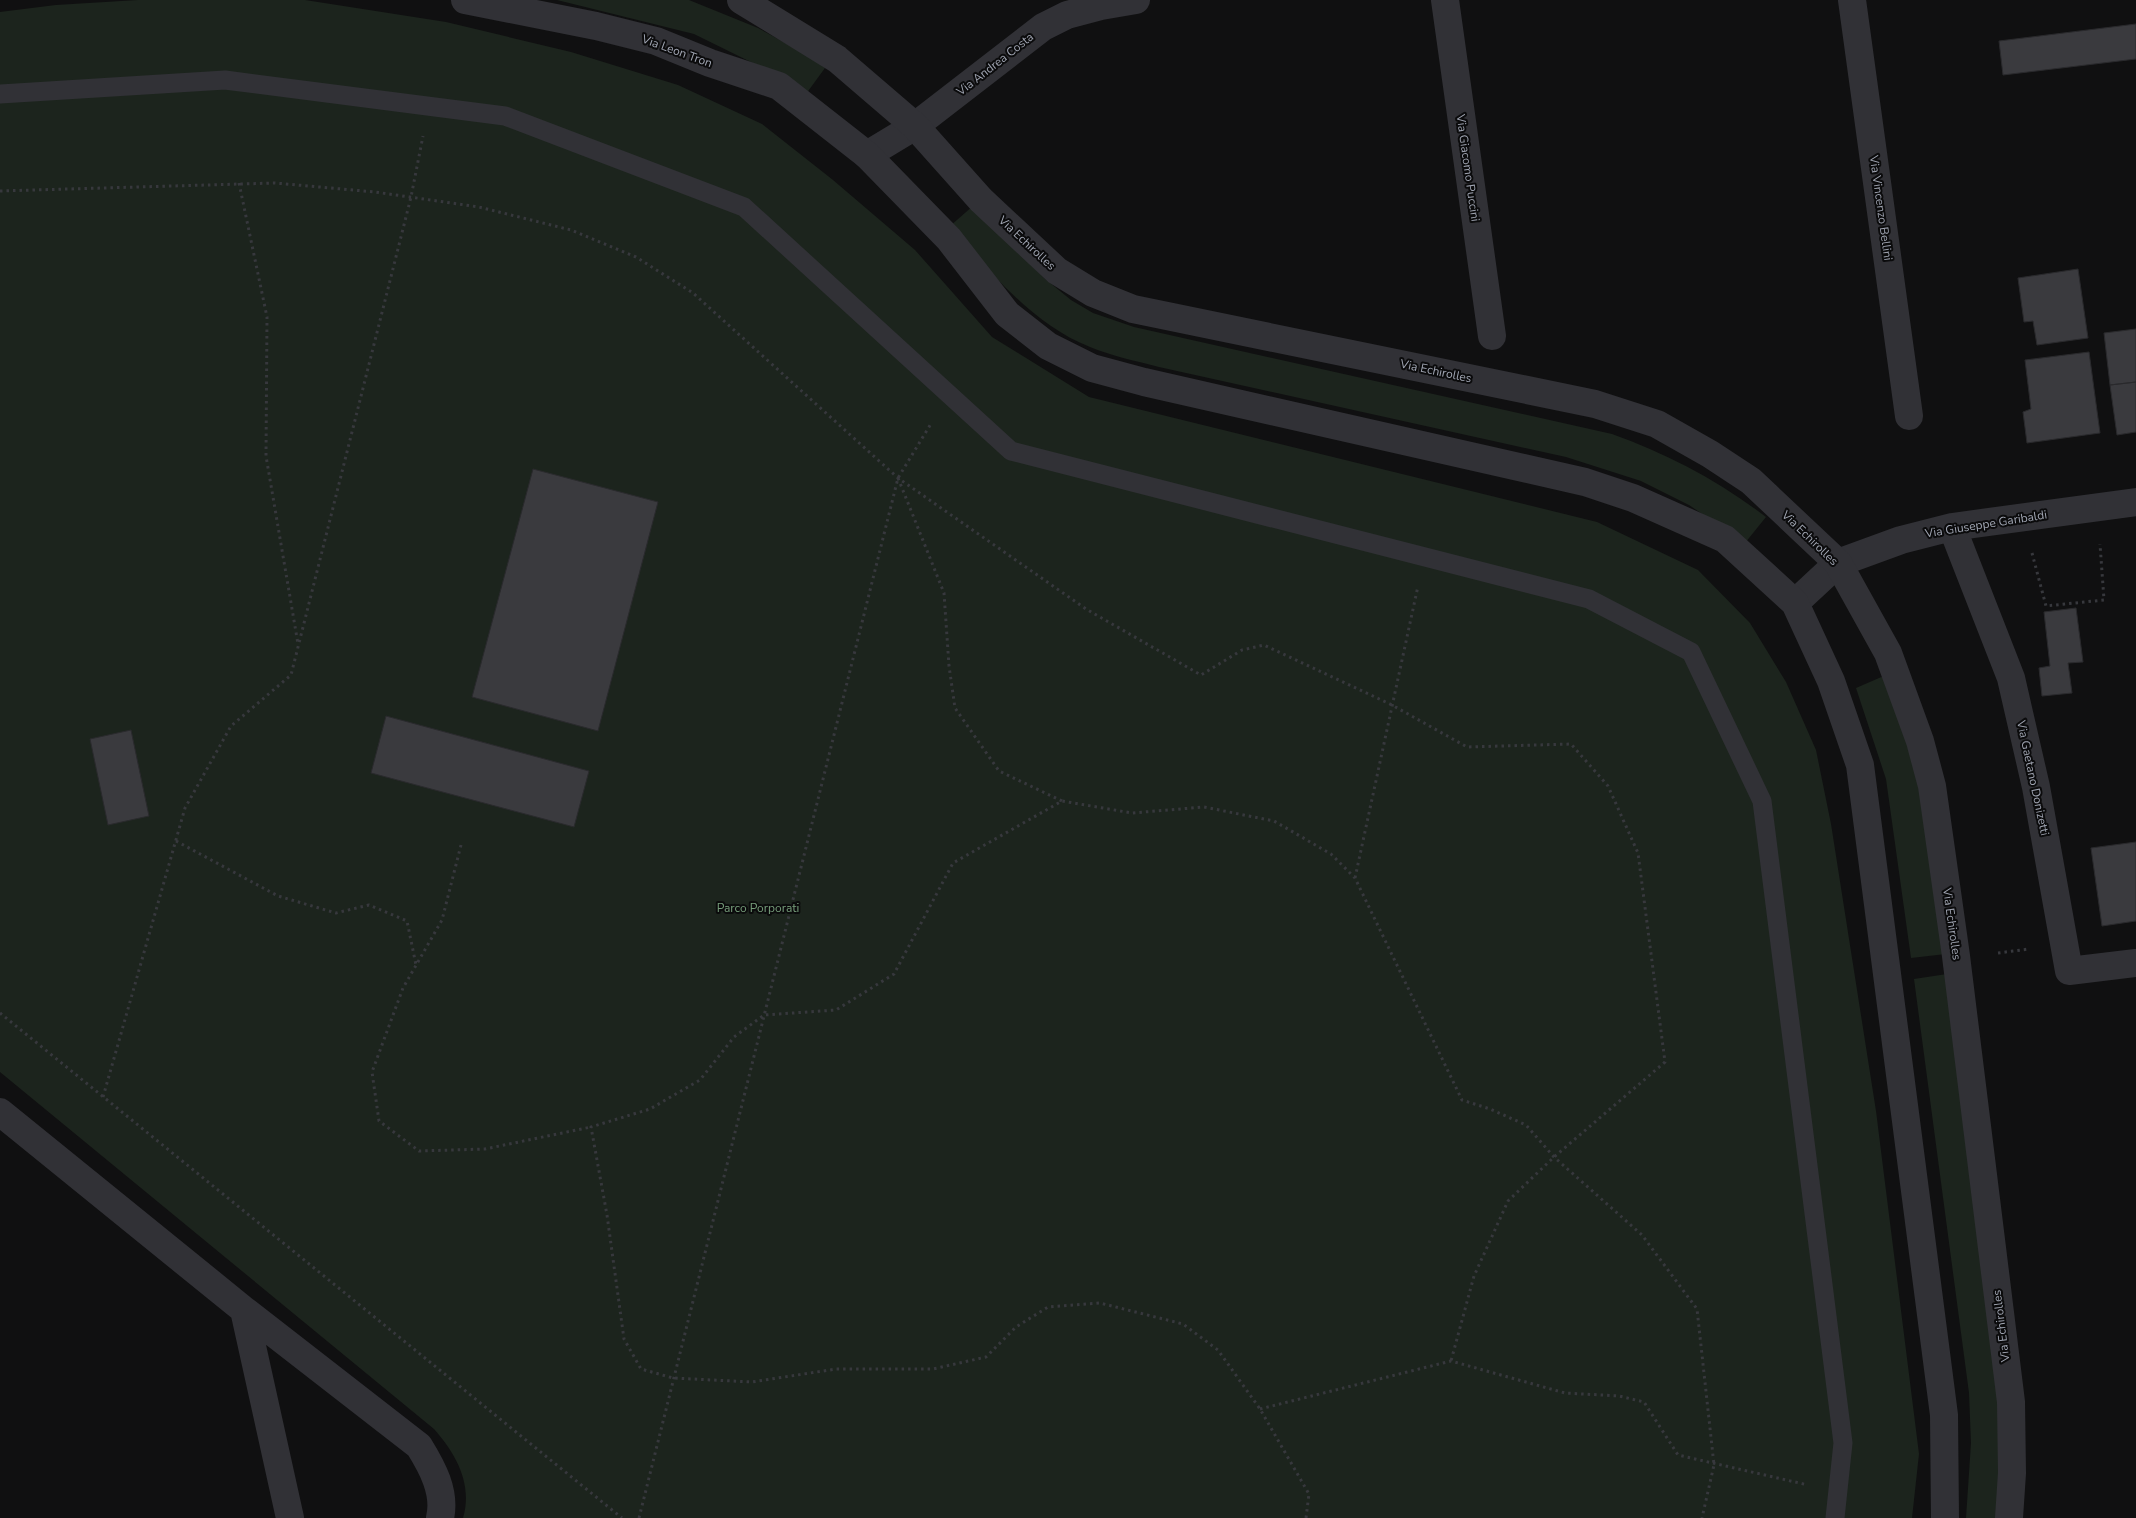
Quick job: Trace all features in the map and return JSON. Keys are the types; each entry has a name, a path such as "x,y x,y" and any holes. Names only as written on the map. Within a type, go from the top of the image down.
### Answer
{"street":[{"name":"Via Leon Tron","path":"465,0 596,26 656,41 710,64 779,86 867,155"},
{"path":"741,0 837,59 915,126"},
{"name":"Via Andrea Costa","path":"867,155 915,126 1042,27 1067,15 1100,6 1136,0"},
{"name":"Via Giacomo Puccini","path":"1445,0 1492,336"},
{"name":"Via Vincenzo Bellini","path":"1852,0 1909,416"},
{"name":"Via Echirolles","path":"915,126 981,200 1002,220 1058,271 1093,293 1133,309 1595,404 1657,424 1710,454 1751,482 1838,563 1888,652 1920,741 1932,786 1956,956 2010,1402 2012,1473 2008,1518"},
{"path":"867,155 950,239 1006,314 1048,346 1092,368 1144,382 1585,482 1633,498 1725,539 1795,603 1831,681 1860,765 1944,1415 1945,1518"},
{"name":"Via Giuseppe Garibaldi","path":"1795,603 1838,563 1900,540 1952,527 2136,502"},
{"name":"Via Gaetano Donizetti","path":"1952,527 2011,678 2036,787 2069,971 2136,963"},
{"path":"0,1112 244,1310 419,1446 436,1473 442,1509 440,1518"},
{"path":"244,1310 290,1518"}],"lane":[{"path":"0,94 226,80 505,116 744,208 950,394 1010,451 1589,598 1691,652 1762,801 1842,1443 1834,1518"}],"path":[{"path":"103,1097 185,808 231,726 291,675 411,197 429,106"},
{"path":"239,183 267,317 266,456 299,646"},
{"path":"0,191 275,183 411,197 480,207 571,230 636,257 694,293 898,478 1086,609 1201,675 1242,650 1264,644 1392,704 1467,747 1571,744 1608,786 1638,853 1665,1062 1554,1157 1508,1201 1474,1276 1451,1361"},
{"path":"639,1518 898,478 950,394"},
{"path":"898,478 944,594 955,708 999,771 1062,801 1132,813 1204,806 1274,821 1331,854 1355,878 1462,1100 1490,1109 1526,1126 1554,1157 1642,1234 1697,1309 1714,1465 1702,1518"},
{"path":"2031,550 2046,606 2104,600 2100,540"},
{"path":"1355,878 1424,556"},
{"path":"461,845 442,920 403,988 372,1072 380,1121 419,1151 485,1149 591,1127 650,1109 700,1080 734,1038 764,1014 836,1010 894,974 953,863 1062,801"},
{"path":"176,841 278,896 336,913 369,905 407,921 416,966"},
{"path":"0,1013 622,1518"},
{"path":"591,1127 607,1215 624,1339 641,1369 673,1378 752,1382 836,1369 933,1369 986,1357 1016,1327 1048,1307 1100,1303 1183,1324 1218,1350 1260,1409 1309,1494 1306,1518"},
{"path":"1260,1409 1451,1361 1564,1393 1619,1396 1644,1402 1678,1455 1714,1465 1838,1492"}],"green space":[{"name":"Parco Porporati","path":"138,0 305,0 446,22 571,52 678,85 762,124 833,180 915,250 992,337 1089,397 1597,522 1698,570 1750,623 1786,682 1816,750 1831,824 1876,1111 1919,1454 1912,1518 463,1518 466,1505 464,1481 455,1459 434,1429 0,1072 0,12 56,5"},
{"path":"557,0 689,0 758,28 811,57 825,68 806,94 767,70 694,34"},
{"path":"974,205 1044,278 1071,300 1093,313 1134,327 1612,434 1653,450 1692,469 1766,517 1745,543 1689,505 1641,481 1566,457 1159,367 1115,356 1090,347 1069,337 1031,311 997,279 949,227"},
{"path":"1886,675 1921,777 1946,954 1911,958 1886,779 1856,688"},
{"path":"1947,974 2000,1370 2001,1518 1966,1518 1971,1443 1969,1393 1914,979"}],"building":[{"path":"2136,24 2136,59 2003,75 1999,41"},
{"path":"2078,269 2088,338 2037,345 2033,321 2024,322 2018,278"},
{"path":"2136,329 2136,382 2110,385 2104,333"},
{"path":"2089,352 2100,433 2027,443 2023,412 2031,409 2025,360"},
{"path":"2136,382 2136,432 2117,435 2110,385"},
{"path":"533,469 658,502 598,731 472,697"},
{"path":"2076,608 2083,662 2068,663 2072,693 2042,696 2039,668 2050,666 2044,612"},
{"path":"386,716 589,771 574,827 371,773"},
{"path":"131,730 149,816 108,825 90,739"},
{"path":"2136,842 2136,921 2102,926 2091,848"}]}
